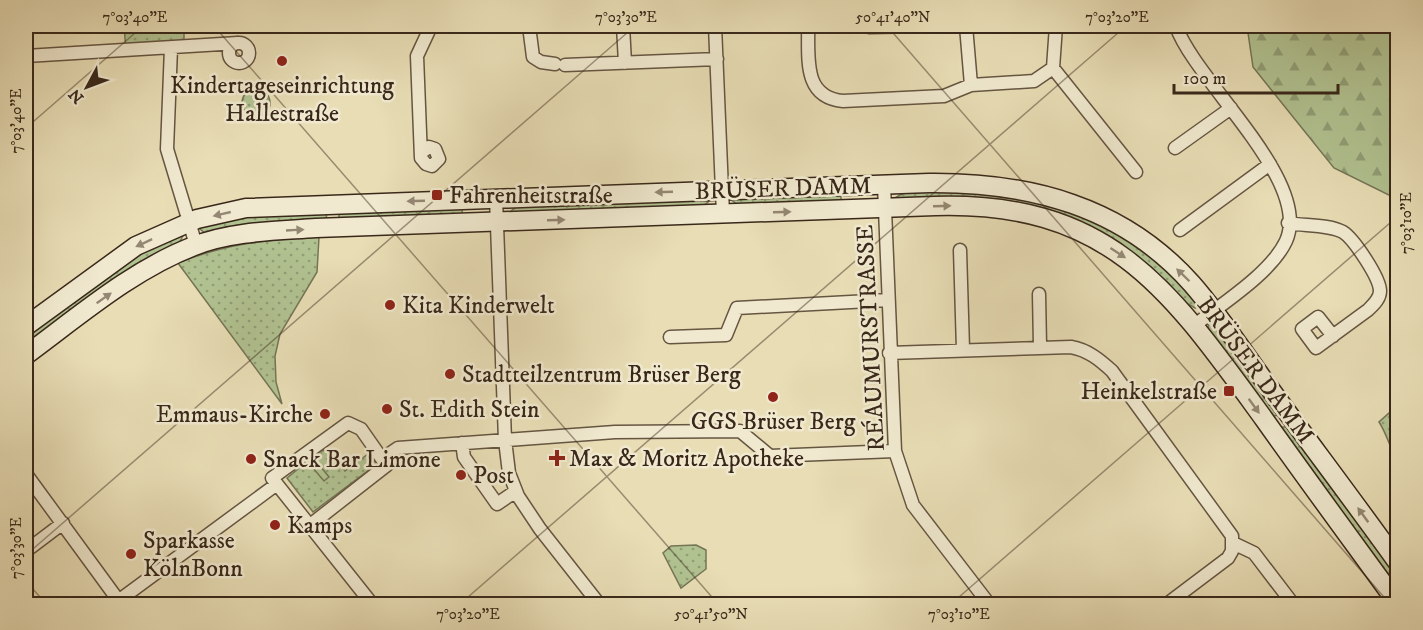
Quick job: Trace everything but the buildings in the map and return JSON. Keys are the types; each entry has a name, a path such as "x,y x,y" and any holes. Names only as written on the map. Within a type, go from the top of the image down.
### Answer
{"street":[{"path":"421,158 417,56 431,26"},
{"path":"530,26 533,57 541,62 625,63 717,59"},
{"path":"623,26 625,63"},
{"path":"715,26 723,214"},
{"path":"808,26 812,81 816,89 829,100 944,96 971,85 1034,81 1053,68"},
{"path":"869,27 922,26"},
{"path":"966,26 971,85"},
{"path":"1056,26 1053,68 1137,172"},
{"path":"1176,26 1270,164 1287,197 1286,240 1270,262 1195,325"},
{"path":"26,56 238,43"},
{"path":"171,48 167,149 187,223 196,245"},
{"path":"1175,148 1231,108"},
{"path":"1180,230 1270,164"},
{"name":"BRÜSER DAMM","path":"26,326 136,246 187,223 246,208 884,185 982,183 1034,191 1079,205 1143,239 1191,283 1394,551"},
{"name":"RÉAUMURSTRASSE","path":"884,185 889,353 895,451 914,505 986,603"},
{"path":"496,198 509,473 516,491 540,529 599,604"},
{"name":"BRÜSER DAMM","path":"26,355 142,272 196,245 235,235 279,231 884,208 983,207 1017,212 1066,226 1126,258 1154,280 1195,325 1398,603"},
{"path":"1288,223 1342,231 1360,252 1378,283 1380,290 1374,304 1333,336"},
{"path":"960,250 963,349"},
{"path":"1039,294 1040,346"},
{"path":"670,337 726,335 737,309 888,300"},
{"path":"889,353 1040,346 1081,348 1112,371 1229,528 1233,543 1228,558 1167,604"},
{"path":"309,526 387,465 361,429 348,423 272,478 309,526 336,555 372,604"},
{"path":"382,459 398,448 615,432 741,431 770,456 895,451"},
{"path":"462,443 464,458 497,504 516,491"},
{"path":"26,474 118,603 277,484"},
{"path":"26,551 63,523"},
{"path":"1233,543 1254,553 1293,604"}],"green space":[{"path":"124,26 194,26 195,32 184,30 184,48 126,50"},
{"path":"1247,26 1397,26 1397,199 1334,168 1253,67"},
{"path":"256,89 266,93 270,103 266,113 256,117 246,113 242,103 246,93"},
{"path":"939,189 1037,198 1124,235 1179,280 1201,308 1195,308 1181,300 1100,235 893,199 905,192"},
{"path":"841,192 841,204 741,207 730,199"},
{"path":"712,198 704,206 507,214 519,205"},
{"path":"461,204 463,217 338,222 340,210"},
{"path":"327,210 326,222 207,235 199,228 201,225 251,214"},
{"path":"184,234 178,245 26,349 26,334 124,261"},
{"path":"319,237 317,272 280,334 275,356 276,382 282,404 178,263 230,247 282,239"},
{"path":"1211,320 1283,415 1269,416 1209,333 1208,322"},
{"path":"1397,406 1397,461 1379,422"},
{"path":"1277,427 1292,427 1397,572 1397,591"},
{"path":"329,450 345,471 368,454 377,464 313,512 287,478 320,451"},
{"path":"312,456 329,477 324,481 307,461"},
{"path":"696,545 706,550 706,569 681,588 663,553 671,546"}],"place":[{"name":"Kindertageseinrichtung Hallestraße","path":"282,61"},
{"name":"Fahrenheitstraße","path":"437,195"},
{"name":"Kita Kinderwelt","path":"390,305"},
{"name":"Stadtteilzentrum Brüser Berg","path":"450,374"},
{"name":"Heinkelstraße","path":"1229,391"},
{"name":"GGS Brüser Berg","path":"773,397"},
{"name":"St. Edith Stein","path":"387,409"},
{"name":"Emmaus-Kirche","path":"325,414"},
{"name":"Max & Moritz Apotheke","path":"557,458"},
{"name":"Snack Bar Limone","path":"251,459"},
{"name":"Post","path":"461,475"},
{"name":"Kamps","path":"275,525"},
{"name":"Sparkasse KölnBonn","path":"131,554"}]}
